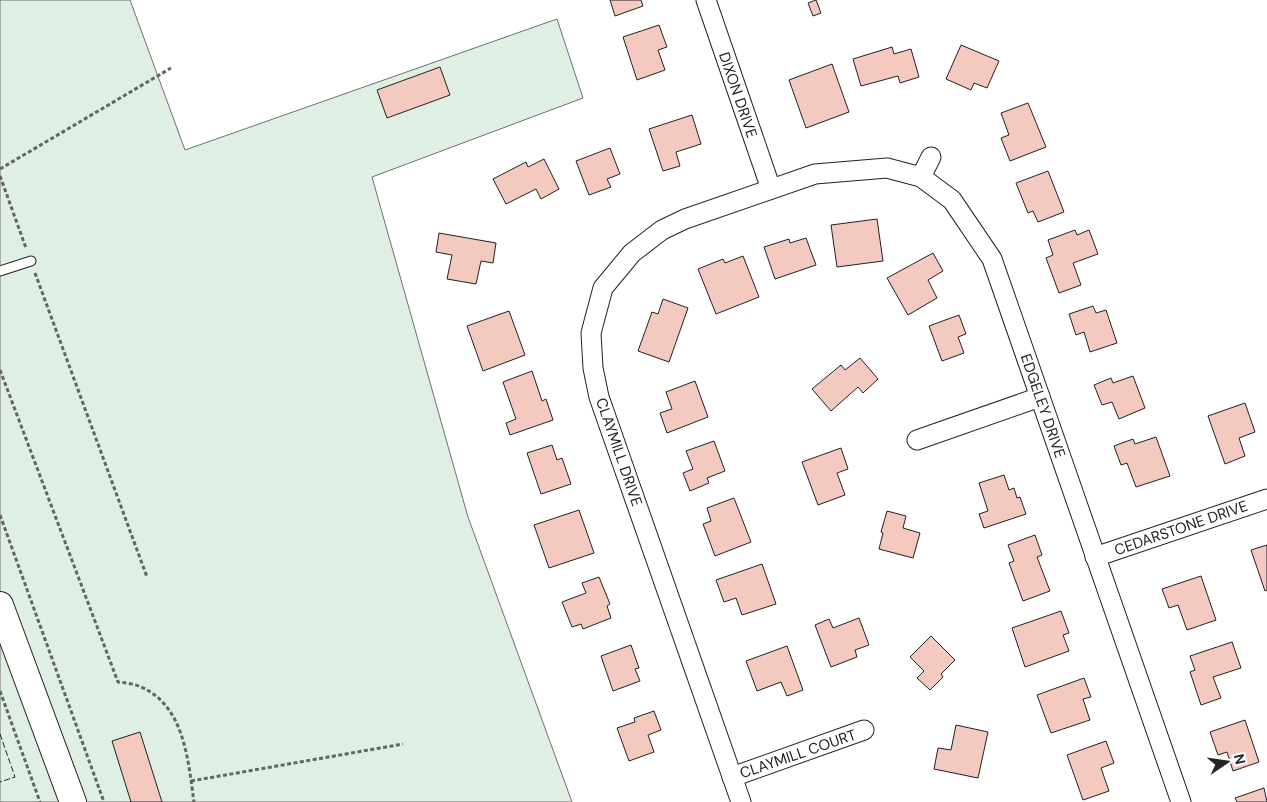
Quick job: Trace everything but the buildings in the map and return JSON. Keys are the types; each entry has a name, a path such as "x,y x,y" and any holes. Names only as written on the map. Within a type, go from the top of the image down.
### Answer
{"street":[{"name":"DIXON DRIVE","path":"706,0 771,189"},
{"path":"921,177 930,157"},
{"name":"EDGELEY DRIVE","path":"771,189 815,174 887,168 921,177 952,200 992,259 1181,802"},
{"name":"CLAYMILL DRIVE","path":"741,802 599,397 593,368 591,333 602,288 632,253 662,230 685,219 771,189"},
{"path":"917,440 1040,397"},
{"name":"CEDARSTONE DRIVE","path":"1095,557 1267,498"},
{"path":"0,605 72,802"},
{"name":"CLAYMILL COURT","path":"732,777 864,730"}],"lane":[{"path":"0,271 31,262"}],"path":[{"path":"0,169 171,68"},
{"path":"0,176 147,576"},
{"path":"0,370 118,682 141,687 165,703 178,725 188,762 194,802"},
{"path":"0,515 104,802"},
{"path":"0,691 40,802"},
{"path":"191,781 403,744"}],"green space":[{"path":"0,0 130,0 185,150 557,19 583,98 372,177 468,517 572,802 0,802"}],"fence":[{"path":"0,734 15,777 0,782"}]}
